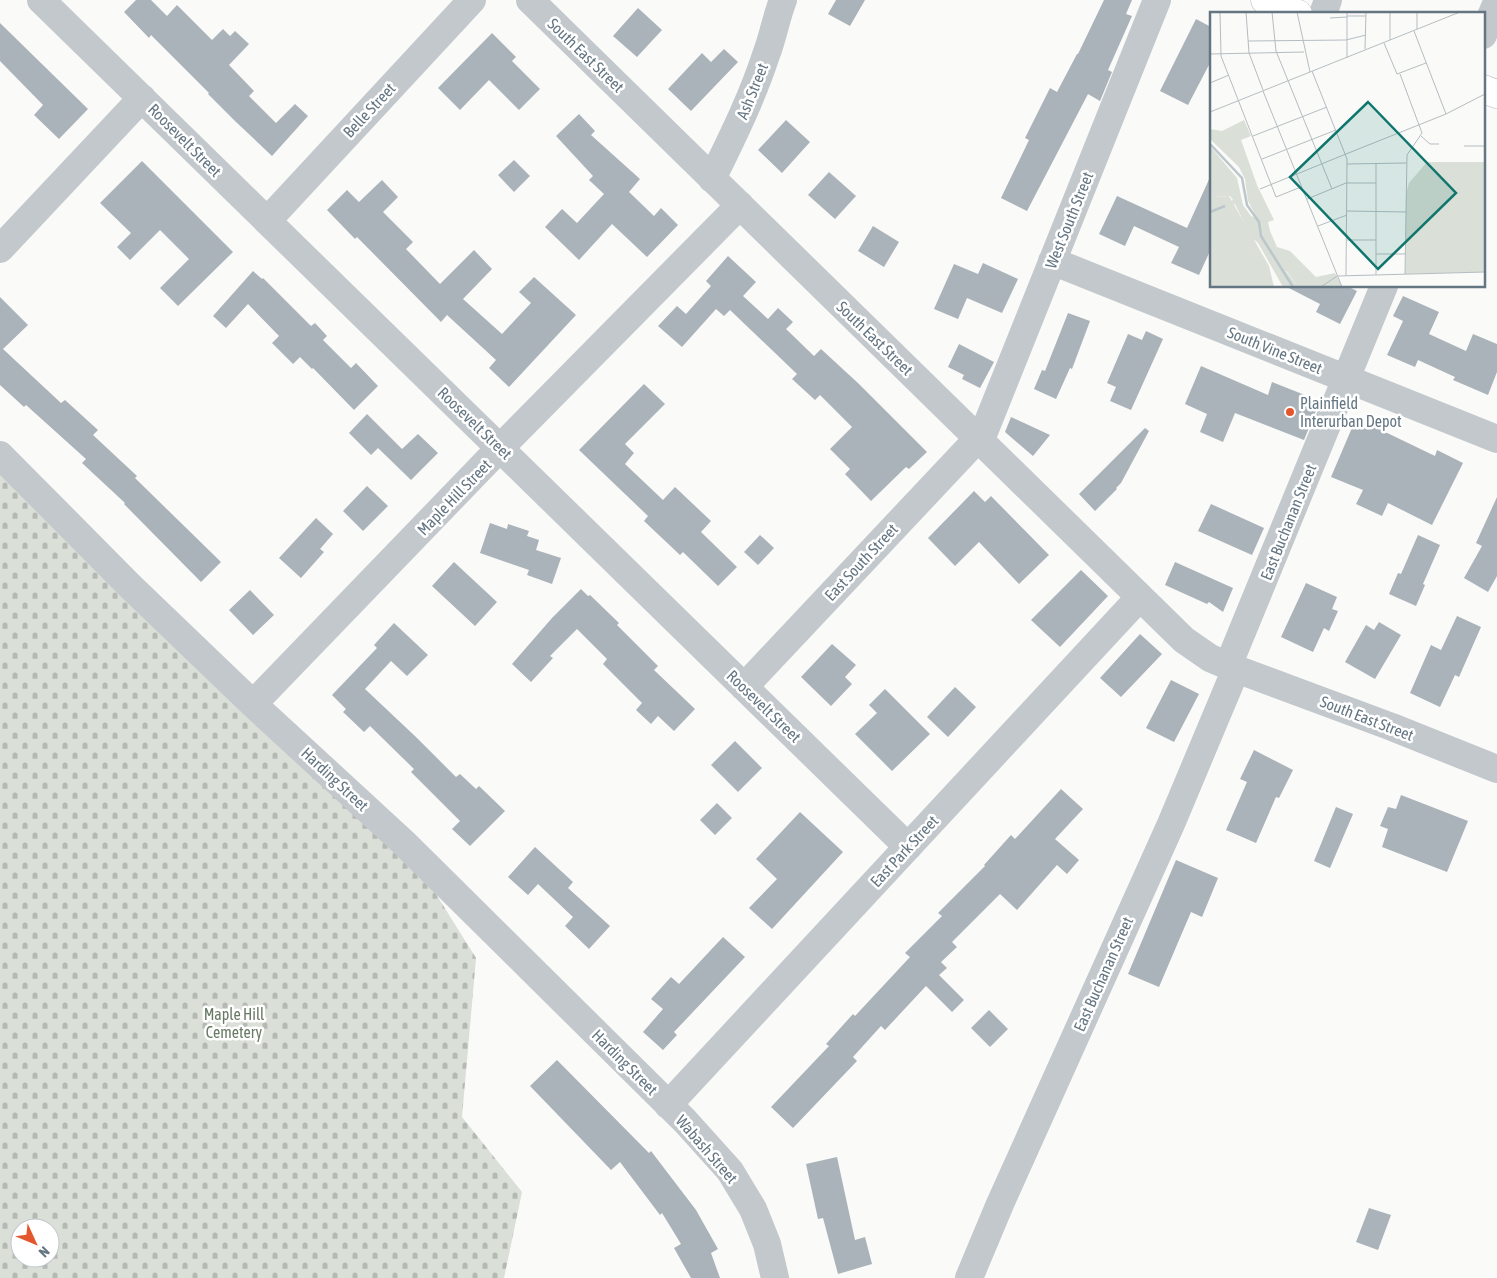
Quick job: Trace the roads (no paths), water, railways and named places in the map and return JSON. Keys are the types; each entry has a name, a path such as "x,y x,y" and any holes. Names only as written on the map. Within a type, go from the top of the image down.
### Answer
{"main road":[{"path":"1265,0 1293,12"},
{"path":"1484,89 1497,94"}],"street":[{"name":"Roosevelt Street","path":"41,0 908,847"},
{"name":"Belle Street","path":"267,221 472,0"},
{"name":"South East Street","path":"530,0 1184,640 1210,658 1232,668 1392,727 1497,769"},
{"name":"Ash Street","path":"712,179 747,106 767,54 783,0"},
{"name":"West South Street","path":"977,438 984,432 1157,0"},
{"path":"1324,12 1328,0"},
{"path":"1484,33 1497,2"},
{"path":"0,249 142,98"},
{"name":"Maple Hill Street","path":"253,704 500,448 740,205"},
{"name":"South Vine Street","path":"1052,261 1497,439"},
{"name":"East Buchanan Street","path":"969,1278 1000,1204 1169,828 1383,288"},
{"name":"East South Street","path":"744,686 977,438"},
{"name":"Harding Street","path":"0,455 130,586 253,704 404,843 668,1105"},
{"name":"East Park Street","path":"668,1105 1140,597"},
{"name":"Wabash Street","path":"668,1105 730,1171 756,1218 767,1244 775,1278"}],"place":[{"name":"Plainfield Interurban Depot","path":"1290,412"}],"park label":[{"name":"Maple Hill Cemetery","path":"234,1023"}]}
